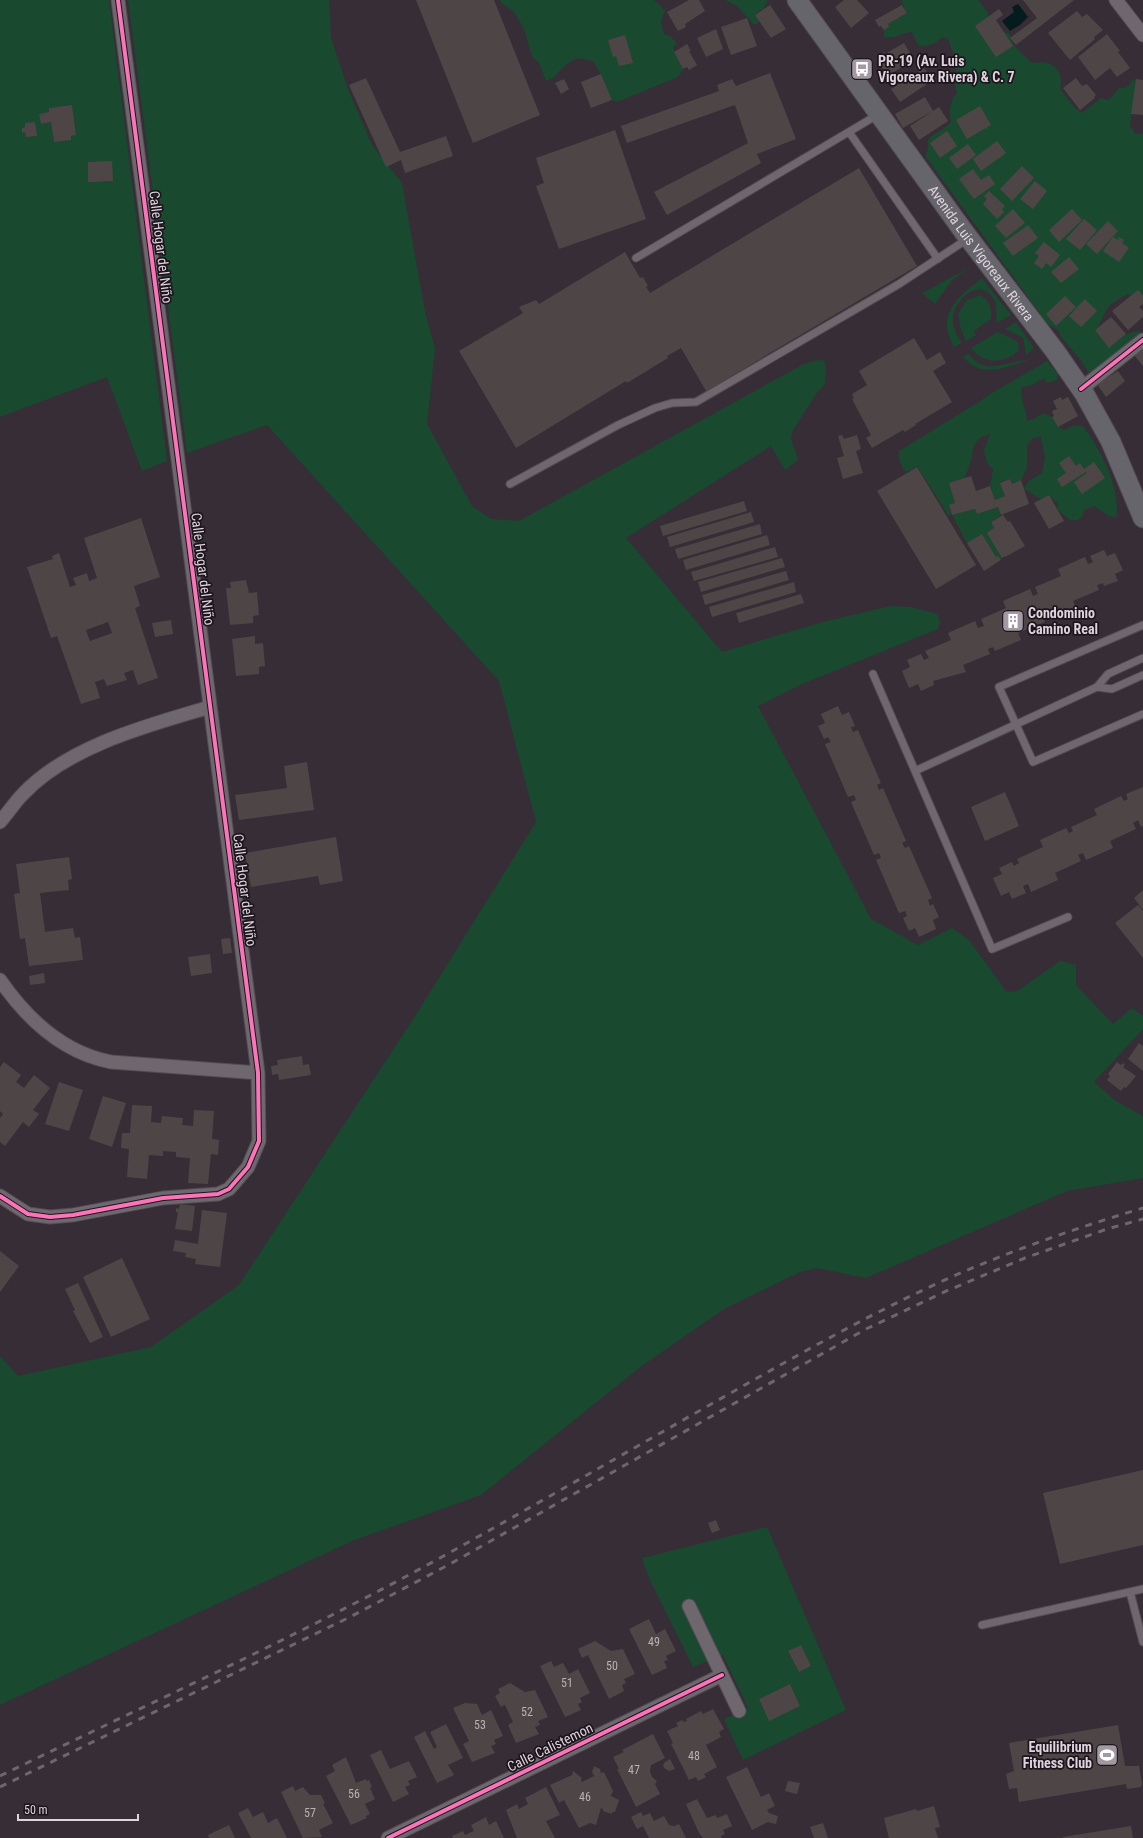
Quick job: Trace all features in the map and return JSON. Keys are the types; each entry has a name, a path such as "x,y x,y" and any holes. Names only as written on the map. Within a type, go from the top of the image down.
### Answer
{"main road":[{"name":"Avenida Luis Vigoreaux Rivera","path":"797,0 969,238 1082,389 1111,442 1143,518"}],"street":[{"name":"Calle Hogar del Niño","path":"0,1196 28,1214 50,1217 73,1216 163,1198 218,1194 230,1189 248,1167 260,1141 258,1073 118,0"},
{"path":"1116,0 1143,34"},
{"path":"1082,389 1143,340"},
{"path":"0,822 24,793 45,775 77,755 112,739 210,708"},
{"path":"0,980 14,1001 45,1032 94,1059 111,1062 258,1073"},
{"path":"689,1606 739,1711"},
{"name":"Calle Calistemon","path":"388,1838 722,1675"}],"lane":[{"path":"636,258 879,114"},
{"path":"849,132 938,259"},
{"path":"510,484 618,425 655,408 672,403 696,402 878,296 969,238"},
{"path":"1143,625 999,687 1033,762 1143,714"},
{"path":"915,771 1097,687 1108,674 1143,658"},
{"path":"873,674 992,949 1068,917"},
{"path":"1097,687 1112,689 1143,676"},
{"path":"982,1624 1143,1589"},
{"path":"1130,1592 1143,1642"}],"green space":[{"path":"0,0 109,0 167,461 142,471 107,377 0,417","holes":["72,105 76,135 71,136 71,140 54,142 51,122 41,124 39,114 49,112 49,108","35,122 36,136 26,137 25,132 22,132 22,128 25,127 25,123"]},
{"path":"128,0 329,0 331,38 348,89 372,145 402,183 425,312 435,348 427,424 472,506 491,519 519,521 802,365 812,361 824,360 826,368 825,384 816,394 792,432 791,439 798,460 785,470 771,446 626,538 722,652 823,622 890,606 911,607 937,614 940,621 938,629 800,685 758,706 871,919 918,945 952,928 969,940 1006,991 1016,992 1060,961 1076,965 1076,985 1113,1024 1132,1008 1143,1016 1143,1029 1094,1082 1116,1101 1143,1116 1143,1178 1067,1191 866,1278 817,1268 800,1272 724,1309 639,1368 481,1495 352,1541 0,1705 0,1356 18,1376 151,1347 239,1285 410,1024 536,822 499,681 267,425 187,453"},
{"path":"500,0 654,0 665,10 661,21 664,34 670,36 677,43 673,47 683,69 678,77 617,102 612,100 601,74 593,61 578,58 571,61 559,71 555,77 546,81 539,63 532,56 524,29 519,20 513,11 504,5"},
{"path":"725,0 768,0 763,9 755,14 759,21 757,24 753,24 737,6"},
{"path":"901,0 978,0 998,32 1009,33 1014,45 1032,63 1039,62 1051,64 1055,67 1060,76 1060,89 1075,108 1082,113 1101,98 1108,100 1119,88 1125,87 1132,80 1136,79 1130,125 1135,134 1143,134 1143,300 1127,294 1110,305 1095,330 1109,347 1127,334 1138,331 1142,333 1097,369 1089,373 1080,359 1062,338 1058,330 1042,321 1039,312 925,156 928,149 928,139 951,122 950,106 957,92 953,80 956,70 953,65 955,57 948,39 943,37 931,44 922,46 918,45 912,32 892,37 884,37 884,30 889,27 888,24 907,13"},
{"path":"971,267 952,280 935,304 922,293"},
{"path":"982,278 1011,315 997,323 996,304 993,297 984,290 978,289 971,291 956,307 953,323 957,335 962,343 954,347 948,333 947,324 951,308 962,294"},
{"path":"980,295 986,299 990,305 991,319 974,331 976,335 966,341 961,330 958,314 967,300"},
{"path":"1016,322 1034,348 1026,355 1023,338 1005,329"},
{"path":"998,332 1018,342 1019,350 1014,355 1001,360 988,360 976,354 971,348"},
{"path":"969,354 975,361 982,365 990,366 1028,360 994,370 985,370 977,368 963,356"},
{"path":"1047,361 1058,374 1057,380 1047,383 1045,379 1040,380 1032,385 1022,387 1022,400 1027,421 1045,413 1052,417 1058,427 1065,430 1072,426 1082,425 1104,460 1112,479 1117,503 1117,517 1109,516 1094,506 1084,510 1082,517 1078,520 1070,520 1057,509 1058,504 1049,495 1041,499 1024,489 1029,481 1042,473 1045,458 1041,437 1033,438 1027,445 1027,468 1021,480 1012,484 1010,479 1000,482 1005,496 995,500 990,486 993,470 987,463 984,450 990,434 981,437 974,445 971,461 955,503 949,506 951,515 948,515 917,466 907,472 904,470 899,460 899,451 987,396"},
{"path":"998,507 1001,515 991,522 1002,558 1001,560 998,556 996,557 982,534 967,543 952,515 975,509 977,514"},
{"path":"767,1527 846,1710 743,1760 724,1719 748,1708 723,1655 693,1667 650,1580 642,1558","holes":["801,1645 811,1666 799,1672 788,1651","790,1684 800,1706 769,1720 759,1699"]}],"shaded area":[{"path":"1018,4 1028,17 1020,25 1010,31 1002,21 1014,12 1012,7"}],"building":[{"path":"416,0 494,0 540,115 473,143"},
{"path":"689,0 699,0 705,11 685,24 686,27 678,31 667,12"},
{"path":"844,0 857,0 869,13 851,28 835,7"},
{"path":"1023,0 1074,0 1016,45 1010,38 1037,18"},
{"path":"770,5 786,29 771,38 755,15"},
{"path":"902,5 907,13 888,24 889,27 884,30 881,26 879,27 875,20"},
{"path":"999,9 1003,15 996,20 1013,46 996,57 975,26"},
{"path":"1077,11 1082,17 1087,14 1103,30 1094,37 1095,39 1070,60 1048,33"},
{"path":"747,18 757,46 731,55 721,27"},
{"path":"716,29 723,49 706,57 697,38"},
{"path":"1107,34 1120,51 1118,52 1130,68 1117,77 1110,68 1095,80 1078,57"},
{"path":"625,35 633,63 619,66 616,56 613,57 608,40"},
{"path":"904,43 914,60 887,76 877,59 877,56 884,52 885,54"},
{"path":"687,44 691,51 689,51 697,65 689,70 687,67 683,69 674,52"},
{"path":"924,68 930,77 925,81 927,84 900,102 891,89"},
{"path":"770,73 796,139 757,154 761,163 667,215 654,192 748,143 735,105 627,143 621,126 719,91 717,85 732,79 736,86"},
{"path":"601,74 612,100 591,108 581,82"},
{"path":"366,78 400,152 446,136 453,156 405,173 401,160 386,167 349,85"},
{"path":"1076,78 1082,86 1087,84 1096,95 1094,97 1095,98 1080,110 1063,88"},
{"path":"564,79 569,89 561,94 555,83"},
{"path":"1136,79 1143,80 1143,115 1131,114"},
{"path":"925,97 933,111 903,128 895,114"},
{"path":"72,105 76,135 71,136 71,140 54,142 51,122 41,124 39,114 49,112 49,108"},
{"path":"980,106 991,125 967,139 956,120"},
{"path":"939,107 948,121 919,140 910,126"},
{"path":"35,122 37,136 26,137 25,132 22,133 22,128 25,127 25,123"},
{"path":"615,130 646,219 559,249 536,186 544,183 536,158"},
{"path":"947,131 957,146 940,158 930,143"},
{"path":"997,141 1006,153 981,171 973,159"},
{"path":"968,144 976,155 957,169 949,158"},
{"path":"112,161 113,181 88,182 88,162"},
{"path":"1022,166 1034,178 1012,201 1000,189"},
{"path":"859,168 917,266 706,391 681,348 667,356 668,358 627,383 626,381 516,448 459,351 523,313 519,307 536,300 539,304 625,252 640,278 643,277 648,286 646,287 650,293"},
{"path":"973,169 981,180 989,175 995,184 974,199 959,179"},
{"path":"1035,181 1047,191 1033,209 1020,199"},
{"path":"989,191 1005,206 1002,209 1004,212 997,219 983,204 987,199 984,196"},
{"path":"1013,209 1025,223 1006,238 995,226"},
{"path":"1072,209 1082,220 1059,242 1049,230"},
{"path":"1084,219 1097,230 1080,250 1066,239"},
{"path":"1108,221 1118,231 1097,254 1086,244"},
{"path":"1028,225 1038,238 1013,256 1003,243"},
{"path":"1113,237 1118,240 1119,237 1124,240 1122,243 1129,248 1119,262 1103,251"},
{"path":"1044,242 1060,255 1051,267 1046,263 1042,269 1034,263 1039,256 1035,253"},
{"path":"1069,257 1079,269 1061,283 1051,272"},
{"path":"1138,290 1143,296 1143,304 1139,307 1143,311 1143,317 1128,330 1112,311"},
{"path":"1065,296 1076,307 1056,326 1046,314"},
{"path":"1085,299 1097,311 1081,327 1069,316"},
{"path":"1111,317 1126,334 1109,348 1095,330"},
{"path":"914,338 927,360 940,352 946,363 933,371 952,402 915,424 916,425 905,432 903,430 872,448 866,438 871,435 852,399 854,398 852,394 867,385 859,371"},
{"path":"1143,348 1143,366 1134,355"},
{"path":"1118,371 1125,381 1106,397 1097,384"},
{"path":"1061,397 1062,400 1068,397 1078,416 1058,427 1052,417 1054,416 1052,411 1057,409 1053,401"},
{"path":"842,435 844,439 857,435 861,449 856,451 863,473 843,479 837,458 844,456 838,436"},
{"path":"1069,456 1076,466 1080,463 1086,472 1062,487 1057,479 1066,473 1059,463"},
{"path":"1094,462 1105,478 1082,494 1074,482 1087,473 1084,469"},
{"path":"917,467 976,565 936,589 877,491"},
{"path":"971,476 976,491 990,486 995,500 1005,496 1000,483 1010,479 1012,484 1021,480 1029,504 1001,515 998,507 977,514 975,509 952,515 949,505 955,503 949,483"},
{"path":"1049,495 1064,521 1049,529 1034,503"},
{"path":"744,501 747,511 663,536 660,526"},
{"path":"751,512 754,522 670,547 667,537"},
{"path":"1003,515 1008,522 1010,521 1025,546 1002,558 987,533 994,528 991,522"},
{"path":"141,518 160,577 134,586 140,606 135,608 158,678 138,685 133,670 124,673 127,680 107,686 104,679 95,682 100,698 81,704 57,636 51,638 27,567 53,559 52,556 59,553 70,587 76,585 73,578 87,573 89,581 97,578 84,538","holes":["108,622 112,633 90,641 86,630"]},
{"path":"760,524 762,534 678,559 675,549"},
{"path":"982,534 996,557 998,556 1001,560 984,571 967,543"},
{"path":"767,535 770,545 686,570 683,560"},
{"path":"775,547 778,557 694,581 691,572"},
{"name":"Condominio Camino Real","path":"1104,550 1107,556 1115,553 1123,570 1115,574 1118,581 1104,586 1103,583 1097,585 1099,590 1073,601 1076,608 1050,620 1047,615 1043,617 1045,622 1018,633 1021,640 995,651 993,647 988,649 990,654 963,665 966,672 933,681 934,685 921,691 918,684 909,688 902,671 910,667 907,660 921,654 924,660 929,658 925,651 951,640 948,633 975,621 978,628 984,626 981,619 1006,608 1003,601 1030,589 1033,596 1038,594 1035,587 1061,576 1058,569 1085,557 1088,564 1093,562 1090,556"},
{"path":"782,558 785,567 701,592 698,582"},
{"path":"786,571 789,580 705,605 702,595"},
{"path":"246,580 249,593 257,592 259,615 253,616 253,623 230,625 226,588 231,588 230,582"},
{"path":"794,582 796,592 712,617 709,607"},
{"path":"801,594 804,603 739,623 736,613"},
{"path":"171,620 173,634 155,637 152,623"},
{"path":"255,636 255,644 263,643 265,666 259,667 259,674 236,676 232,639"},
{"path":"838,706 842,715 849,712 855,726 851,727 853,732 858,730 881,783 877,785 879,790 883,788 906,841 902,843 905,848 909,846 932,898 928,900 930,906 933,904 939,917 933,920 936,929 919,937 915,928 909,931 903,918 907,916 905,911 899,913 876,860 881,858 879,853 874,855 851,802 856,800 854,795 848,797 825,744 831,742 828,737 824,739 818,726 825,723 821,714"},
{"path":"307,762 314,810 239,820 235,795 287,788 284,766"},
{"path":"1143,787 1143,826 1141,827 1138,820 1133,823 1136,829 1110,841 1113,848 1086,860 1083,853 1078,855 1081,861 1055,873 1058,880 1031,892 1028,884 1023,886 1026,893 1012,899 1009,892 1001,896 993,878 1002,874 999,868 1012,862 1014,866 1019,863 1017,859 1043,847 1040,840 1066,828 1069,833 1073,831 1071,827 1097,815 1094,809 1121,796 1124,801 1128,799 1126,794"},
{"path":"1005,792 1019,826 985,841 971,807"},
{"path":"336,837 343,881 320,885 318,876 251,887 245,853"},
{"path":"69,857 72,879 68,880 69,890 40,893 45,932 73,928 75,938 80,937 83,960 29,966 25,938 20,939 14,894 20,893 16,864"},
{"path":"1143,890 1143,910 1134,898"},
{"path":"1138,905 1143,911 1143,958 1115,923"},
{"path":"230,938 232,953 223,954 221,939"},
{"path":"210,954 212,973 191,976 188,957"},
{"path":"44,973 45,983 30,985 29,976"},
{"path":"1139,1043 1143,1046 1143,1071 1128,1059"},
{"path":"302,1056 303,1065 309,1064 311,1075 279,1080 278,1074 272,1075 271,1066 278,1065 277,1060"},
{"path":"4,1062 21,1075 16,1082 24,1088 34,1075 50,1088 33,1110 39,1114 29,1127 23,1122 5,1146 0,1142 0,1118 3,1114 0,1111 0,1067"},
{"path":"1117,1062 1121,1065 1123,1063 1125,1065 1123,1067 1136,1076 1126,1088 1124,1087 1121,1091 1107,1080 1110,1076 1108,1074"},
{"path":"59,1082 83,1090 69,1131 45,1124"},
{"path":"103,1096 126,1103 112,1147 89,1139"},
{"path":"132,1105 152,1106 151,1122 161,1123 162,1116 183,1118 182,1125 193,1126 194,1110 214,1111 212,1139 219,1140 218,1155 211,1154 208,1184 188,1183 190,1158 176,1157 176,1152 163,1151 163,1156 149,1155 147,1179 127,1177 129,1149 121,1148 122,1133 130,1133"},
{"path":"180,1204 195,1206 192,1231 175,1229 178,1212 176,1212 176,1208 179,1209"},
{"path":"202,1210 227,1213 220,1267 195,1264 196,1259 185,1257 186,1253 173,1251 175,1240 198,1244"},
{"path":"0,1251 19,1266 0,1292"},
{"path":"122,1258 150,1319 111,1337 83,1277"},
{"path":"78,1283 103,1337 90,1343 73,1311 75,1310 65,1289"},
{"path":"1143,1470 1143,1545 1060,1564 1043,1493"},
{"path":"716,1520 720,1530 712,1533 708,1523"},
{"path":"649,1619 656,1634 665,1629 676,1651 666,1656 668,1660 664,1661 667,1668 652,1675 629,1629"},
{"path":"595,1641 611,1651 623,1649 635,1674 624,1679 626,1683 622,1685 624,1691 609,1699 588,1655 582,1658 578,1649"},
{"path":"801,1645 811,1666 799,1672 788,1651"},
{"path":"551,1661 554,1667 563,1663 569,1674 578,1669 590,1693 580,1698 582,1702 578,1704 581,1710 565,1717 540,1666"},
{"path":"510,1683 525,1692 535,1690 548,1717 538,1721 540,1725 535,1727 539,1734 516,1743 508,1725 513,1722 505,1705 501,1707 495,1696 500,1693 498,1689"},
{"path":"790,1684 800,1706 769,1721 759,1699"},
{"path":"465,1703 477,1704 482,1715 491,1710 503,1736 494,1740 496,1744 491,1746 495,1753 472,1762 463,1744 469,1741 453,1708"},
{"path":"713,1709 724,1729 719,1732 721,1737 706,1745 717,1767 704,1774 706,1777 698,1781 696,1777 689,1780 671,1744 673,1743 667,1731 678,1726 676,1723 682,1720 684,1722 687,1721 686,1719 701,1711 703,1714"},
{"path":"446,1724 463,1758 448,1765 454,1775 437,1783 414,1737 425,1731 434,1749 437,1747 430,1732"},
{"path":"1118,1725 1125,1766 1139,1766 1142,1784 1141,1787 1127,1789 1126,1784 1019,1802 1017,1788 1009,1789 1006,1774 1014,1771 1009,1743"},
{"path":"653,1734 665,1758 651,1765 650,1771 652,1777 657,1781 655,1784 660,1794 636,1807 617,1769 619,1769 613,1757 624,1752 622,1750"},
{"path":"381,1750 390,1769 409,1761 417,1777 408,1781 410,1785 405,1787 409,1794 393,1802 370,1755"},
{"path":"346,1757 356,1783 366,1779 367,1781 369,1780 372,1787 370,1788 375,1799 365,1804 370,1814 366,1816 367,1818 351,1825 326,1776 335,1771 332,1765"},
{"path":"670,1759 675,1769 669,1771 664,1768 663,1765"},
{"path":"594,1766 600,1769 601,1773 604,1772 613,1791 611,1796 619,1800 615,1812 612,1812 612,1814 603,1811 601,1808 596,1825 590,1823 579,1828 564,1800 559,1803 550,1785 572,1775 573,1771 582,1778 582,1782 594,1776 592,1772"},
{"path":"747,1767 761,1797 769,1793 775,1806 767,1810 769,1813 778,1816 776,1824 768,1822 752,1830 726,1777"},
{"path":"788,1781 800,1783 797,1794 785,1791"},
{"path":"293,1786 295,1791 303,1787 310,1795 321,1795 325,1803 323,1804 333,1823 319,1830 322,1837 303,1838 281,1792"},
{"path":"546,1787 560,1815 546,1821 555,1838 517,1838 506,1810 517,1804 519,1809 528,1804 525,1798"},
{"path":"697,1799 707,1818 716,1815 717,1818 727,1814 732,1826 723,1830 725,1834 721,1836 722,1838 703,1838 699,1833 686,1804"},
{"path":"934,1806 940,1827 935,1828 938,1838 889,1838 884,1818 916,1809 917,1811"},
{"path":"248,1808 253,1817 263,1812 268,1823 277,1818 287,1838 251,1838 238,1813"},
{"path":"641,1812 643,1816 650,1813 654,1821 664,1816 669,1825 674,1826 679,1824 686,1838 649,1838 643,1826 637,1829 631,1817"},
{"path":"486,1817 489,1825 496,1821 504,1838 453,1838 452,1836 463,1831 465,1835 474,1831 471,1825"},
{"path":"823,1823 828,1838 814,1838 810,1827"},
{"path":"229,1825 235,1838 209,1838 208,1835"},
{"path":"1131,1826 1133,1838 1063,1838 1063,1837"}],"railway":[{"path":"0,1776 226,1668 394,1583 849,1327 908,1297 963,1272 1013,1252 1091,1224 1143,1208"},
{"path":"0,1787 352,1616 450,1564 866,1329 944,1292 1025,1258 1107,1229 1143,1219"}],"cycle path":[{"path":"0,1196 28,1214 50,1217 73,1215 163,1198 218,1194 229,1189 248,1167 259,1141 258,1073 118,0"},
{"path":"1081,389 1143,340"},
{"path":"388,1838 722,1675"}],"place":[{"name":"PR-19 (Av. Luis Vigoreaux Rivera) & C. 7","path":"862,69"},
{"name":"Condominio Camino Real","path":"1013,621"},
{"name":"Equilibrium Fitness Club","path":"1107,1755"}]}
